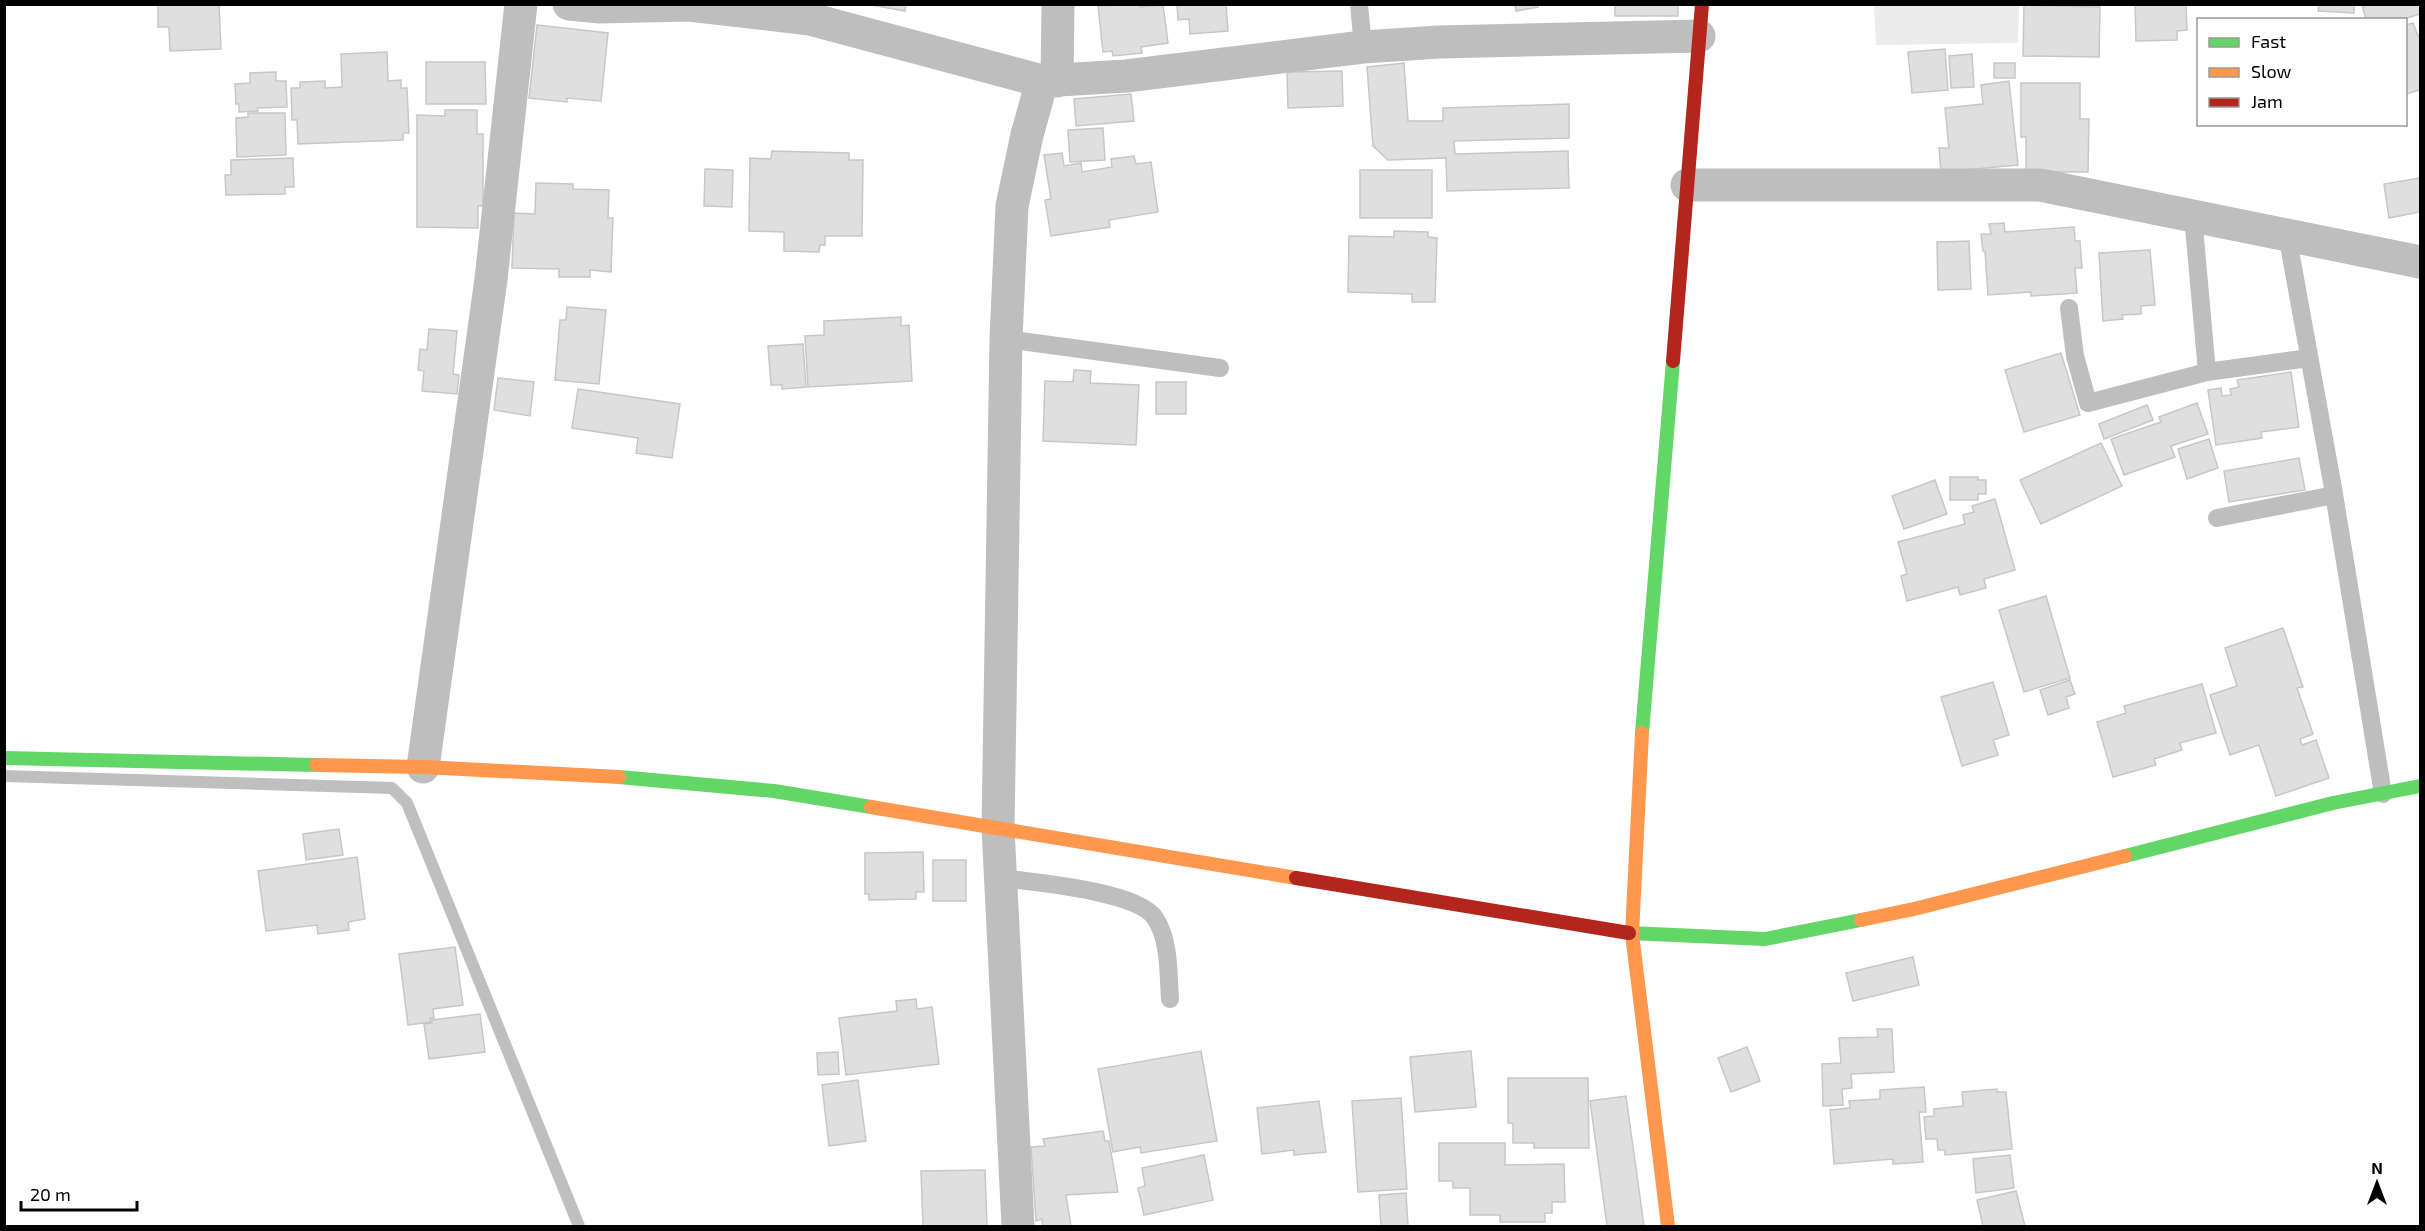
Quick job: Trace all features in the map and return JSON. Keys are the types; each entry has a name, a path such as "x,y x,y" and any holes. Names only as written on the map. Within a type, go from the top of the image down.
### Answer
{"street":[{"path":"423,766 491,279 521,4"},
{"path":"568,4 600,7 690,5 783,10 1050,81 1126,76 1363,47 1700,20 1639,766 1632,934 1668,1227"},
{"path":"1018,1227 998,828 1006,339 1012,206 1027,135 1050,81 1058,4"},
{"path":"1687,185 2040,186 2421,262"},
{"path":"4,758 423,766 597,775 774,791 1632,934 1765,939 1914,909 2333,802 2421,786"}],"lane":[{"path":"1359,4 1363,47"},
{"path":"2193,216 2207,372"},
{"path":"2287,234 2334,495 2383,794"},
{"path":"2069,308 2075,356 2088,403 2207,372 2309,358"},
{"path":"1006,339 1220,368"},
{"path":"2217,518 2334,495"},
{"path":"1000,878 1080,889 1134,903 1154,916 1165,938 1170,999"}],"shaded area":[{"path":"1874,5 2019,5 2018,43 1876,45"}],"building":[{"path":"158,4 219,4 221,49 170,51 169,27 158,27"},
{"path":"866,4 906,4 905,11"},
{"path":"1139,4 1140,7 1163,5 1168,43 1141,47 1142,53 1113,56 1112,51 1103,52 1098,6"},
{"path":"1177,4 1226,4 1228,31 1190,34 1189,19 1178,20"},
{"path":"1515,4 1538,4 1538,7 1516,11"},
{"path":"1615,4 1678,4 1678,16 1615,16"},
{"path":"2135,4 2186,4 2187,30 2177,31 2177,40 2136,41"},
{"path":"2319,4 2354,4 2354,13 2318,11"},
{"path":"2362,4 2420,4 2420,14 2407,18 2366,18"},
{"path":"2024,5 2100,7 2099,57 2023,56"},
{"path":"2413,23 2420,36 2420,90 2407,94 2407,25"},
{"path":"537,25 608,33 601,101 567,98 567,102 529,98"},
{"path":"1945,49 1948,90 1912,93 1908,52"},
{"path":"387,52 388,81 401,80 401,88 407,88 409,133 403,133 403,140 298,144 297,120 292,120 291,88 300,88 300,82 325,81 325,88 342,87 341,54"},
{"path":"1972,54 1974,87 1951,88 1949,56"},
{"path":"426,62 485,62 486,104 426,104"},
{"path":"1404,63 1408,121 1443,121 1443,108 1569,104 1569,138 1454,141 1455,154 1568,151 1569,188 1447,191 1446,158 1388,160 1373,146 1367,67"},
{"path":"1994,63 2015,63 2015,78 1994,78"},
{"path":"1342,71 1343,106 1288,108 1287,72"},
{"path":"276,72 276,81 286,81 287,107 257,108 258,111 239,112 239,104 236,104 235,84 250,83 250,73"},
{"path":"2009,81 2018,165 1941,172 1939,148 1949,148 1945,108 1983,104 1981,85"},
{"path":"2021,83 2080,83 2080,119 2089,119 2088,172 2026,172 2026,137 2021,137"},
{"path":"1131,94 1134,121 1076,126 1074,99"},
{"path":"445,110 477,110 477,134 483,134 483,206 478,206 478,228 417,227 417,115 445,116"},
{"path":"248,113 285,113 286,155 237,157 236,118 248,117"},
{"path":"1103,128 1105,160 1070,162 1068,130"},
{"path":"772,151 849,153 849,160 863,160 862,236 825,236 825,245 820,245 819,252 784,251 784,232 749,231 750,158 771,159"},
{"path":"1062,153 1064,166 1081,163 1082,172 1112,167 1111,159 1134,156 1136,164 1151,162 1158,212 1109,220 1110,227 1051,236 1045,200 1051,199 1044,155"},
{"path":"293,158 294,187 285,187 285,194 226,195 225,175 231,175 231,160"},
{"path":"705,169 733,170 732,207 704,206"},
{"path":"1360,170 1432,170 1432,218 1360,218"},
{"path":"2420,178 2420,212 2389,218 2384,184"},
{"path":"536,183 573,184 573,189 609,190 608,218 613,218 611,272 590,270 590,277 559,277 559,269 512,268 514,213 535,214"},
{"path":"2004,223 2005,232 2074,227 2075,241 2080,241 2082,268 2075,268 2077,293 2031,296 2031,292 1988,295 1985,251 1983,251 1981,234 1991,234 1989,224"},
{"path":"1394,231 1428,232 1428,237 1437,238 1435,302 1412,302 1412,294 1348,292 1349,236 1394,237"},
{"path":"1969,241 1971,289 1938,290 1937,242"},
{"path":"2150,250 2155,305 2141,306 2141,314 2122,315 2123,319 2103,321 2099,253"},
{"path":"567,307 606,310 599,384 555,380 560,320 566,320"},
{"path":"901,317 901,326 909,325 912,381 808,387 805,336 824,335 824,321"},
{"path":"429,329 457,331 453,374 459,375 457,394 422,391 424,371 418,370 420,349 427,350"},
{"path":"803,344 806,387 782,389 782,385 771,385 768,346"},
{"path":"2061,353 2080,415 2024,432 2005,370"},
{"path":"1074,370 1091,371 1090,383 1139,385 1136,445 1043,441 1045,381 1073,382"},
{"path":"2291,372 2299,427 2261,432 2262,438 2216,445 2208,390 2221,388 2222,396 2231,395 2230,389 2239,387 2237,380"},
{"path":"498,378 534,382 530,416 494,410"},
{"path":"1156,382 1186,382 1186,414 1156,414"},
{"path":"578,389 680,404 672,458 636,453 638,438 572,428"},
{"path":"2197,403 2208,434 2171,446 2175,457 2124,475 2111,439 2161,422 2159,417"},
{"path":"2147,405 2153,420 2104,439 2099,424"},
{"path":"2209,439 2218,468 2187,479 2178,449"},
{"path":"2101,443 2122,486 2041,524 2020,480"},
{"path":"2299,458 2305,490 2229,502 2224,471"},
{"path":"1950,477 1978,477 1978,480 1986,480 1986,494 1978,494 1978,500 1950,500"},
{"path":"1935,480 1947,514 1904,529 1892,496"},
{"path":"1995,499 2015,570 1984,579 1986,588 1960,595 1958,587 1907,601 1901,576 1907,574 1898,542 1965,524 1963,515 1974,512 1972,506"},
{"path":"2046,596 2070,678 2024,692 1999,610"},
{"path":"2283,628 2303,687 2297,688 2313,734 2300,739 2302,745 2316,740 2329,778 2276,796 2259,745 2230,755 2210,695 2237,686 2225,648"},
{"path":"2070,680 2075,694 2066,697 2069,708 2048,715 2040,690"},
{"path":"1993,682 2009,735 1993,740 1998,755 1962,766 1941,697"},
{"path":"2202,684 2216,733 2180,743 2182,750 2154,759 2156,765 2113,777 2097,722 2126,713 2124,706"},
{"path":"339,829 343,855 306,860 303,834"},
{"path":"923,852 924,892 916,892 916,899 869,900 869,894 865,894 865,853"},
{"path":"357,857 365,919 348,922 349,930 318,934 317,925 266,931 258,871"},
{"path":"933,860 966,860 966,901 933,901"},
{"path":"455,947 463,1005 433,1009 434,1018 430,1018 431,1022 408,1025 399,954"},
{"path":"1913,957 1919,985 1853,1001 1846,973"},
{"path":"916,999 917,1009 932,1007 939,1064 846,1075 839,1018 897,1011 896,1001"},
{"path":"480,1014 485,1052 429,1059 424,1024 432,1023 432,1020"},
{"path":"1877,1029 1892,1029 1894,1072 1851,1074 1852,1088 1842,1089 1843,1105 1823,1106 1822,1064 1841,1063 1839,1038 1878,1037"},
{"path":"1747,1047 1760,1081 1731,1092 1718,1058"},
{"path":"1201,1051 1217,1141 1141,1153 1140,1147 1113,1152 1098,1069"},
{"path":"1471,1051 1476,1107 1415,1112 1410,1057"},
{"path":"838,1052 839,1074 818,1075 817,1053"},
{"path":"1508,1078 1588,1078 1589,1148 1534,1148 1534,1143 1513,1143 1513,1123 1508,1123"},
{"path":"858,1080 866,1141 829,1146 822,1085"},
{"path":"1924,1087 1926,1112 1919,1112 1923,1162 1893,1164 1893,1159 1834,1164 1830,1110 1850,1108 1849,1101 1880,1099 1880,1090"},
{"path":"1997,1089 1997,1092 2006,1092 2012,1149 1945,1155 1945,1150 1938,1150 1937,1139 1926,1139 1924,1117 1934,1116 1934,1109 1963,1106 1962,1092"},
{"path":"1626,1096 1644,1226 1607,1226 1590,1101"},
{"path":"1401,1098 1407,1189 1358,1192 1352,1101"},
{"path":"1319,1101 1326,1152 1294,1155 1294,1150 1262,1154 1257,1108"},
{"path":"1103,1131 1105,1141 1109,1141 1118,1192 1066,1195 1071,1226 1043,1226 1042,1219 1036,1221 1031,1147 1045,1146 1043,1139"},
{"path":"1439,1143 1505,1143 1505,1165 1564,1164 1565,1202 1552,1202 1552,1213 1545,1213 1545,1222 1500,1222 1500,1215 1470,1215 1470,1188 1453,1188 1453,1181 1439,1181"},
{"path":"1204,1155 1213,1200 1144,1215 1138,1188 1145,1186 1142,1168"},
{"path":"2010,1155 2014,1188 1976,1193 1973,1159"},
{"path":"985,1170 987,1226 923,1226 921,1171"},
{"path":"2016,1191 2025,1226 1983,1226 1977,1200"},
{"path":"1406,1193 1408,1226 1381,1226 1379,1195"}],"waterway":[{"path":"4,776 392,788 407,803 579,1226"}],"traffic: fast":[{"path":"1642,733 1673,361"},
{"path":"4,758 316,765"},
{"path":"619,777 774,791 871,807"},
{"path":"2125,856 2333,803 2420,786"},
{"path":"1629,933 1765,939 1861,920"}],"traffic: slow":[{"path":"1642,733 1632,934 1668,1226"},
{"path":"316,765 423,767 619,777"},
{"path":"871,807 1296,878"},
{"path":"1861,920 2125,856"}],"traffic: jam":[{"path":"1673,361 1702,4"},
{"path":"1296,878 1629,933"}]}
